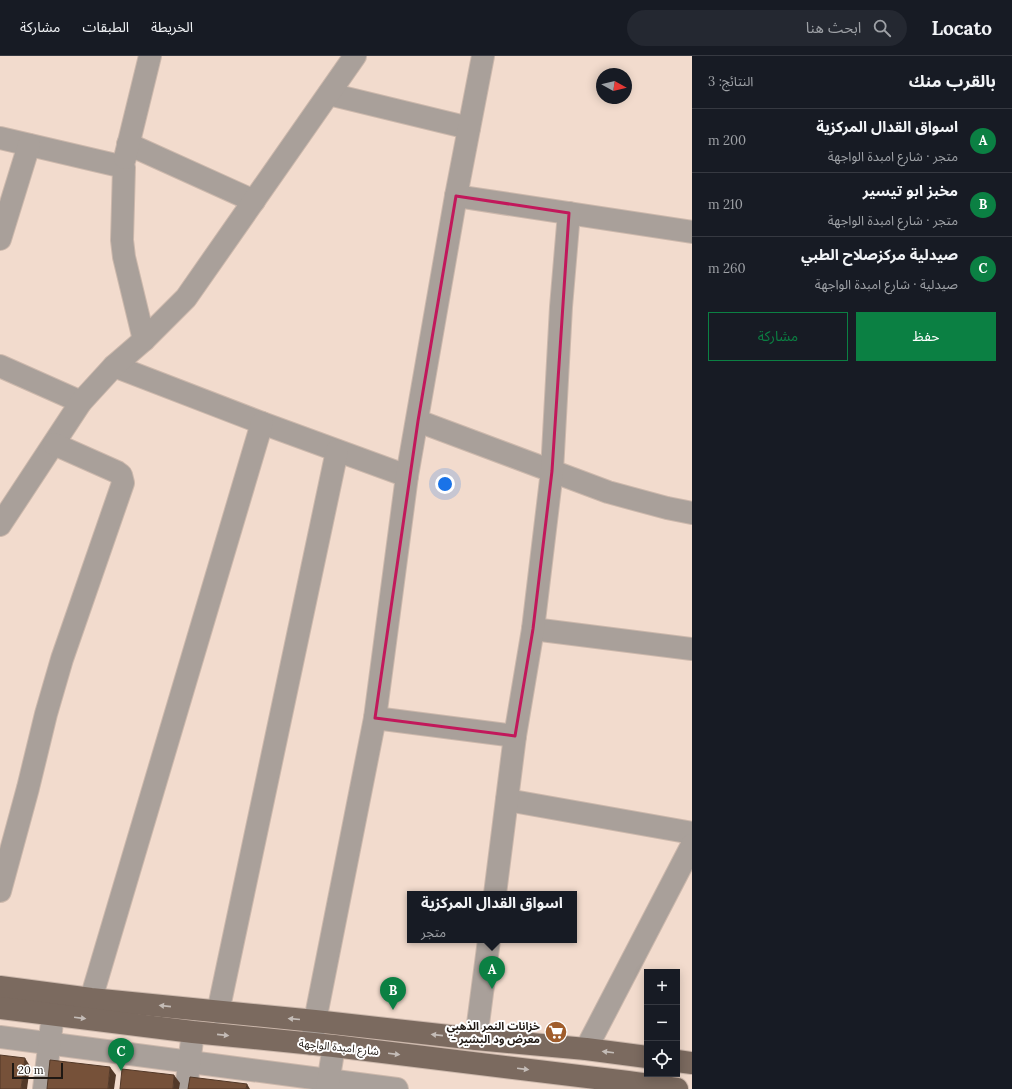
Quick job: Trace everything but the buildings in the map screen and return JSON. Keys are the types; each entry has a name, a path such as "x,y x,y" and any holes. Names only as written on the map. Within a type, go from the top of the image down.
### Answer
{"main road":[{"name":"شارع امبدة الواجهة","path":"0,987 92,999 586,1049 644,1057"},
{"name":"شارع امبدة الواجهة","path":"0,1008 192,1032 334,1046 628,1085 678,1089"},
{"path":"680,1061 692,1063"}],"street":[{"path":"144,340 124,256 122,240 124,167 128,144 150,56"},
{"path":"0,525 81,402 114,366 144,340 186,298 355,56"},
{"path":"312,1044 315,1021 375,718 407,476 418,421 456,196 483,56"},
{"path":"329,94 469,128"},
{"path":"0,138 124,167"},
{"path":"128,144 254,201"},
{"path":"0,239 30,145"},
{"path":"456,196 692,232"},
{"path":"494,891 515,736 533,629 552,471 561,307 569,213"},
{"path":"0,366 81,402"},
{"path":"114,366 262,423 407,476"},
{"path":"418,421 608,492 692,513"},
{"path":"92,999 262,423"},
{"path":"0,891 46,714 62,659 123,483 121,475 117,472 54,444"},
{"path":"218,1012 338,451"},
{"path":"533,629 692,649"},
{"path":"375,718 515,736"},
{"path":"507,800 692,833"},
{"path":"586,1049 689,858"},
{"path":"476,1039 489,943"},
{"path":"44,1089 53,1014"},
{"path":"186,1089 192,1032"},
{"path":"0,1038 189,1061 327,1085 397,1089"},
{"path":"327,1085 334,1046"}],"highlighted area":[{"path":"456,196 569,213 552,471 533,629 515,736 375,718 418,421"}],"place":[{"name":"اسواق القدال المركزية","path":"492,989"},
{"name":"مخبز ابو تيسير","path":"393,1010"},
{"name":"خزانات النمر الذهبي - معرض ود البشير","path":"556,1032"},
{"name":"صيدلية مركزصلاح الطبي","path":"121,1071"}]}
